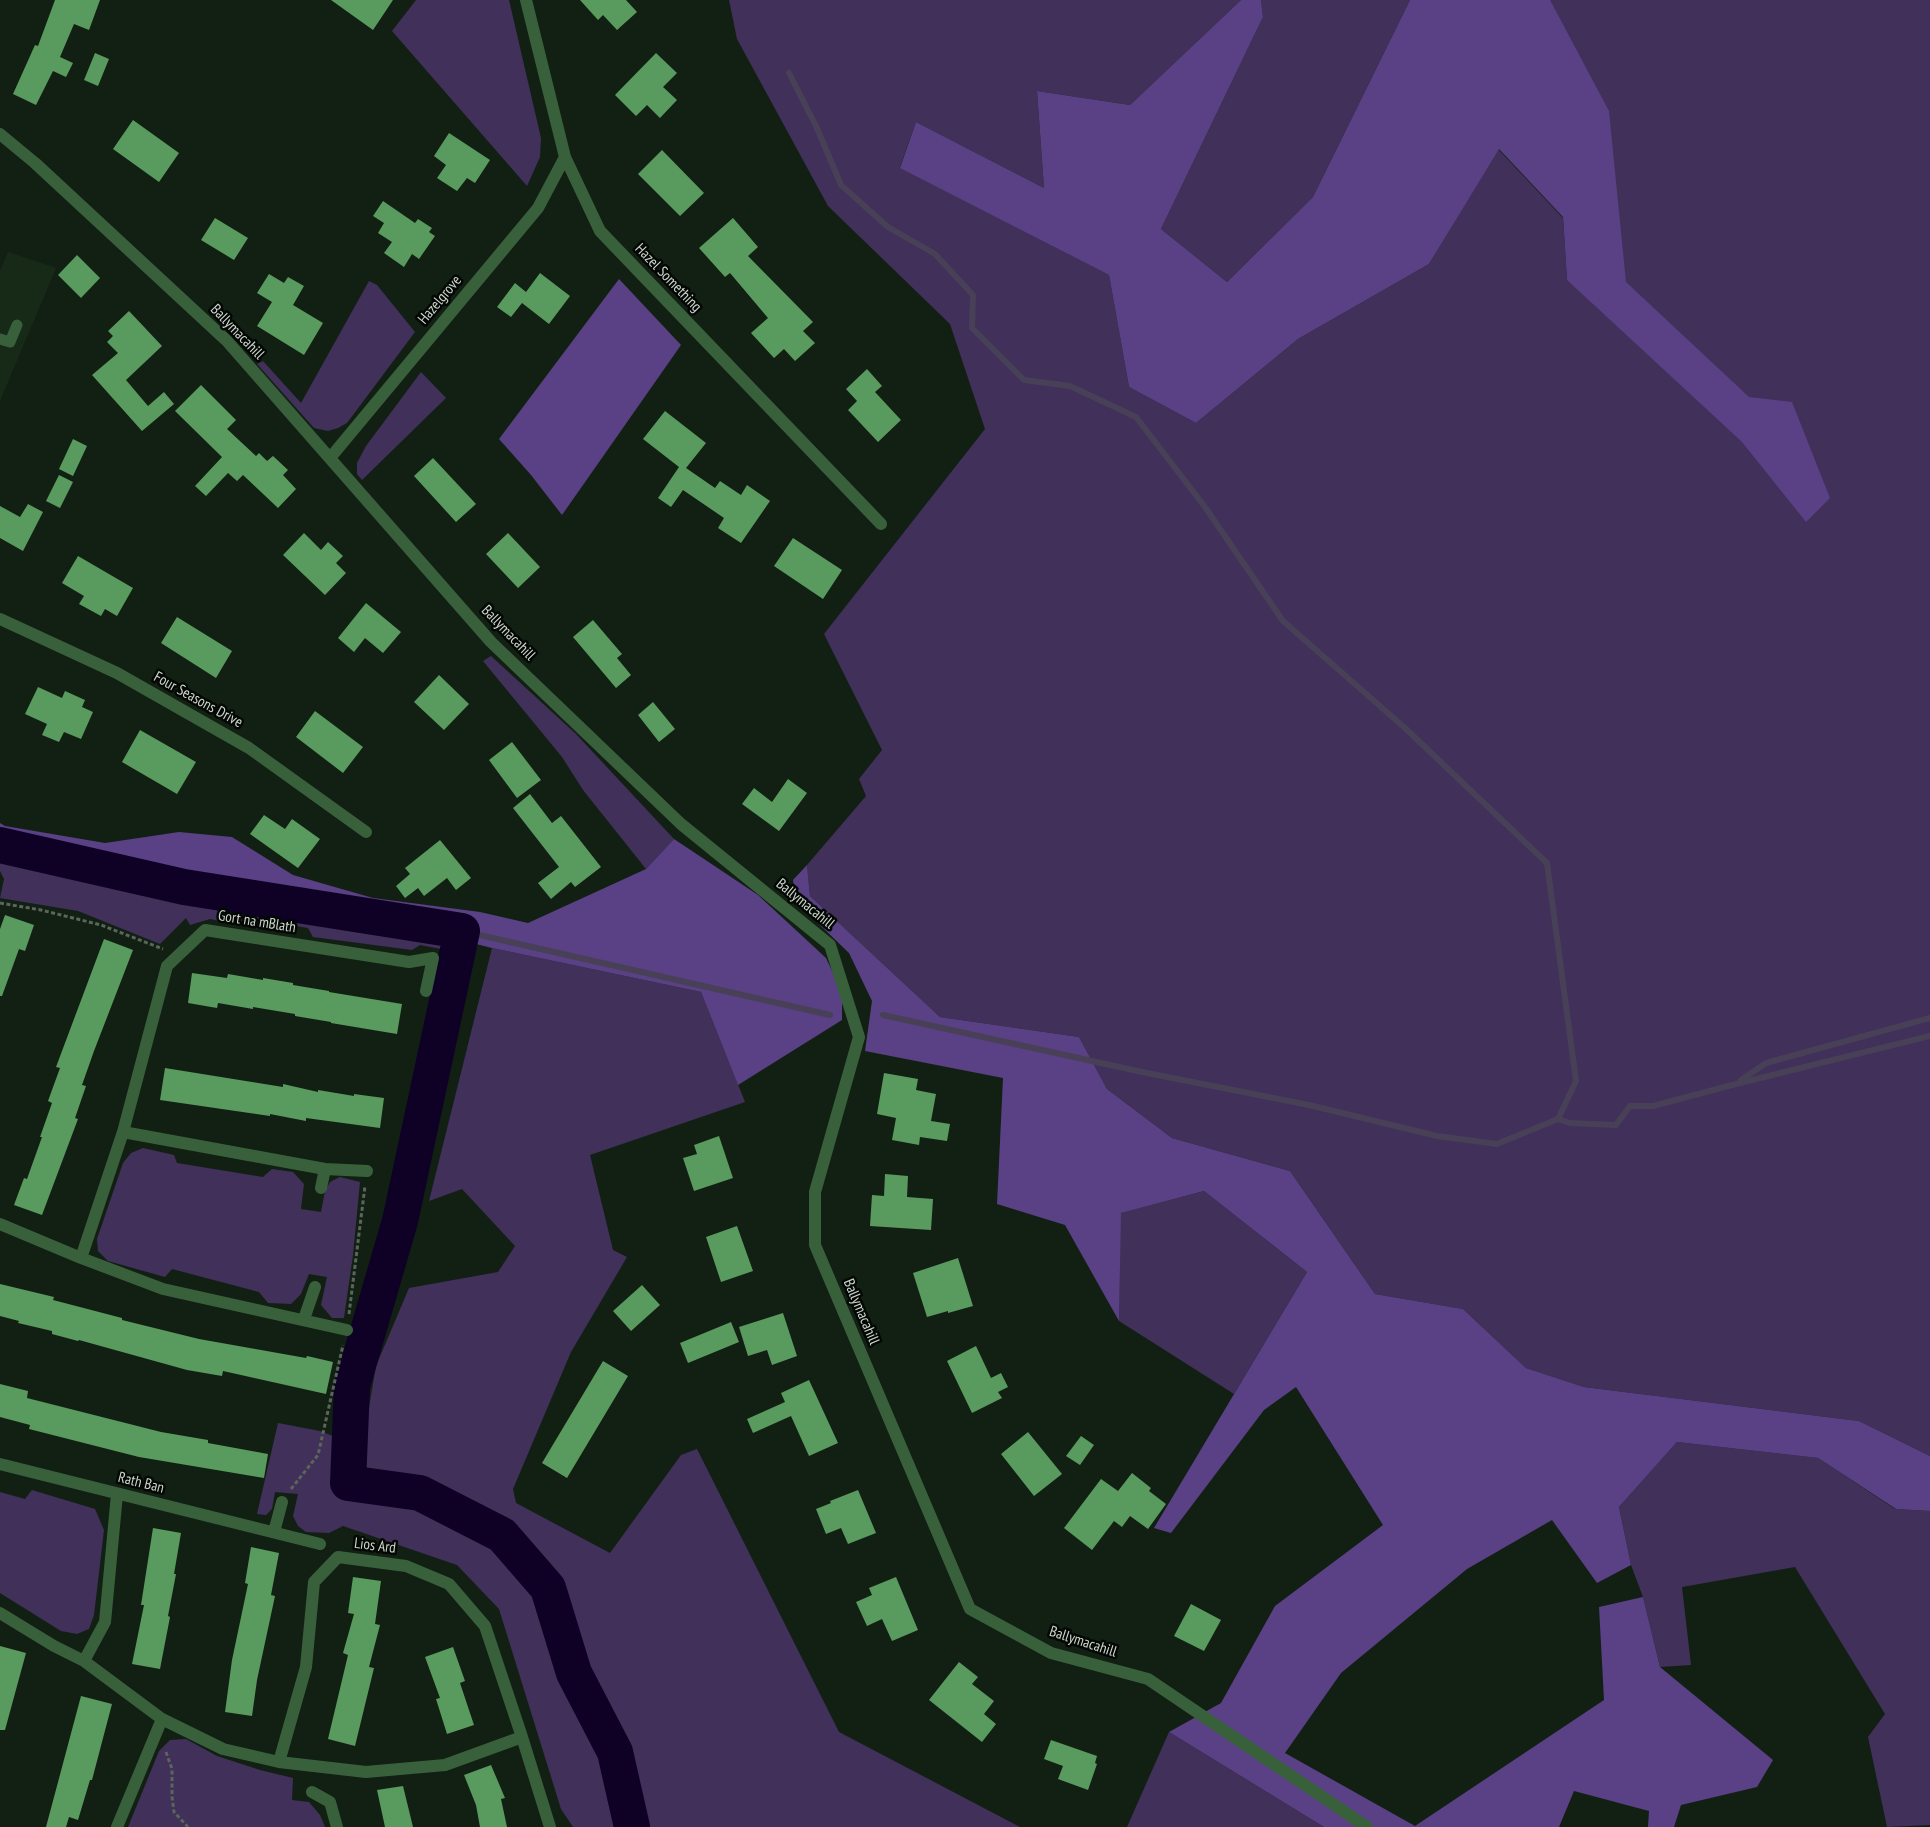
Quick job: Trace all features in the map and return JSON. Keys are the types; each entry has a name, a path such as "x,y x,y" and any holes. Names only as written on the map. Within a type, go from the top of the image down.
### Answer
{"street":[{"name":"Hazel Something","path":"526,0 565,157 600,231 881,524"},
{"name":"Ballymacahill","path":"0,134 35,164 226,341 491,642 681,824 830,945 859,1037 814,1192 815,1245 970,1609 1051,1653 1148,1679 1367,1827"},
{"name":"Hazelgrove","path":"330,458 538,208 565,157"},
{"name":"Four Seasons Drive","path":"0,620 117,673 249,748 366,832"},
{"name":"Gort na mBlath","path":"167,966 205,930 409,962 433,958 426,991"},
{"path":"81,1258 123,1132 167,966"},
{"path":"123,1132 326,1169 367,1171"},
{"path":"321,1188 326,1169"},
{"path":"0,1224 81,1258 163,1289 347,1330"},
{"path":"304,1319 315,1287"},
{"name":"Rath Ban","path":"0,1464 320,1544"},
{"path":"84,1662 105,1622 117,1494"},
{"path":"274,1532 282,1502"},
{"name":"Lios Ard","path":"279,1762 306,1667 314,1582 338,1558 406,1566 449,1584 485,1626 550,1827"},
{"path":"0,1613 84,1662 162,1720 223,1749 279,1762 366,1772 445,1765 522,1737"},
{"path":"117,1827 162,1720"},
{"path":"312,1792 330,1802 336,1827"}],"lane":[{"path":"0,338 10,342 17,325"}],"path":[{"path":"0,903 41,910 110,928 163,949 167,966"},
{"path":"153,1740 164,1746 172,1768 174,1812 188,1827"}],"shaded area":[{"path":"416,0 509,0 541,138 540,157 527,186 392,31"},
{"path":"729,0 1241,0 1130,105 1037,91 1044,188 916,122 900,167 1109,275 1129,387 1196,423 1298,339 1429,264 1498,149 1563,218 1567,280 1607,284 1533,0 1930,0 1930,1456 1859,1421 1584,1387 1526,1368 1463,1309 1375,1294 1290,1171 1172,1138 1107,1089 1079,1037 940,1017 810,896 807,865 866,796 859,779 882,750 824,634 985,429 950,324 828,206 737,39"},
{"path":"1241,0 1261,0 1263,17 1161,229 1227,282 1313,197 1410,0 1550,0 1609,111 1626,282 1749,397 1792,402 1830,498 1806,522 1742,442 1567,280 1563,217 1499,149 1429,264 1298,339 1196,423 1129,387 1109,275 900,168 916,122 1044,188 1037,91 1130,105"},
{"path":"1261,0 1410,0 1313,197 1227,282 1161,229 1263,17"},
{"path":"8,252 56,268 0,401 0,271"},
{"path":"619,279 681,345 562,515 531,475 499,439"},
{"path":"369,281 377,285 415,332 347,423 328,431 314,428 257,364 263,361 301,403"},
{"path":"421,372 446,398 362,480 357,474 357,463 366,446"},
{"path":"491,656 576,734 674,839 646,869 583,790 562,757 483,661"},
{"path":"0,823 5,826 105,843 179,832 232,837 293,875 373,898 480,912 528,923 646,869 674,839 758,895 826,958 842,992 842,1020 738,1085 701,992 452,938 0,850"},
{"path":"0,850 450,944 436,1008 432,1006 441,949 420,945 412,950 313,937 308,928 265,921 259,929 210,919 190,925 186,918 160,944 78,911 0,898 4,879 0,871"},
{"path":"807,865 810,896 940,1017 1079,1037 1107,1089 1172,1138 1290,1171 1375,1294 1463,1309 1526,1368 1584,1387 1859,1421 1930,1456 1930,1511 1896,1509 1818,1458 1677,1442 1619,1507 1631,1565 1597,1583 1552,1520 1467,1569 1341,1673 1285,1753 1415,1826 1604,1700 1599,1607 1643,1597 1660,1667 1773,1760 1757,1787 1681,1805 1674,1827 1648,1827 1649,1811 1574,1791 1559,1827 1324,1827 1169,1732 1221,1703 1275,1606 1383,1525 1296,1387 1264,1410 1171,1533 1154,1528 1307,1272 1204,1191 1121,1213 1119,1321 1065,1225 997,1204 1003,1078 865,1051 872,1001 849,953 796,902 793,880"},
{"path":"492,948 701,992 745,1102 590,1155 613,1250 627,1257 571,1352 513,1489 516,1503 610,1553 681,1455 697,1449 839,1732 1020,1827 573,1827 561,1809 499,1609 457,1565 343,1526 329,1533 306,1532 298,1526 293,1516 298,1494 275,1492 272,1509 266,1515 257,1514 278,1423 320,1431 338,1438 333,1461 359,1466 376,1366 409,1288 498,1272 515,1246 462,1189 429,1201"},
{"path":"143,1148 174,1155 177,1163 263,1177 272,1169 293,1172 304,1184 301,1209 321,1212 325,1191 330,1182 340,1177 360,1182 353,1255 344,1318 332,1318 321,1305 327,1277 309,1274 301,1294 291,1304 268,1303 259,1292 172,1269 165,1277 108,1261 98,1251 97,1239 123,1163 131,1153"},
{"path":"1204,1191 1307,1272 1234,1394 1119,1321 1120,1213"},
{"path":"1677,1442 1818,1458 1895,1509 1930,1511 1930,1825 1887,1827 1868,1737 1885,1714 1795,1567 1682,1587 1691,1665 1660,1667 1643,1597 1631,1565 1619,1507"},
{"path":"32,1490 95,1509 104,1530 94,1615 89,1629 77,1634 61,1631 0,1593 0,1492 25,1499"},
{"path":"1169,1732 1324,1827 1127,1827"},
{"path":"186,1739 217,1756 293,1778 292,1800 309,1802 320,1815 325,1827 128,1827 159,1751 170,1740"}],"building":[{"path":"55,0 100,0 89,30 74,24 60,57 73,63 66,77 53,71 36,105 13,94 35,45 38,46"},
{"path":"331,0 393,0 373,30"},
{"path":"580,0 626,0 637,12 617,30 603,15 598,20"},
{"path":"95,53 109,59 98,86 84,80"},
{"path":"656,53 677,73 663,87 677,100 660,118 647,105 636,116 615,95"},
{"path":"133,120 179,153 159,182 113,149"},
{"path":"449,133 490,160 475,183 467,178 457,191 437,178 446,165 434,156"},
{"path":"662,150 704,193 680,216 638,174"},
{"path":"383,201 415,223 418,219 432,228 429,232 435,236 419,259 412,254 404,267 384,253 392,242 378,233 384,223 373,216"},
{"path":"215,218 248,238 234,260 201,240"},
{"path":"733,218 758,247 748,256 813,322 803,331 815,343 795,361 784,349 774,358 751,333 768,318 730,273 725,277 699,248"},
{"path":"77,255 100,278 81,298 58,275"},
{"path":"540,273 570,296 549,324 522,303 511,317 497,307 515,283 526,292"},
{"path":"269,274 284,283 288,277 304,286 293,305 323,323 304,355 257,326 272,302 257,293"},
{"path":"129,311 162,346 126,380 148,406 164,392 174,404 142,431 92,375 118,353 107,342 113,336 108,331"},
{"path":"867,369 882,386 875,392 901,420 878,442 848,410 857,401 846,389"},
{"path":"201,385 236,420 227,429 256,456 259,453 267,461 273,456 288,470 283,475 296,489 278,508 243,475 237,481 228,473 206,496 195,486 222,457 175,411"},
{"path":"665,411 706,443 686,468 715,488 720,481 741,495 747,485 770,501 741,543 718,528 724,518 683,490 671,507 658,498 679,467 643,439"},
{"path":"73,439 87,446 73,476 59,469"},
{"path":"433,458 476,504 456,522 414,476"},
{"path":"59,475 73,482 60,508 46,501"},
{"path":"28,504 43,512 23,551 0,538 0,506 20,517"},
{"path":"304,533 321,550 328,542 343,556 336,563 346,573 325,595 283,555"},
{"path":"508,533 540,567 518,588 486,554"},
{"path":"793,538 842,570 823,599 774,566"},
{"path":"78,556 133,588 117,616 105,609 101,616 79,604 84,596 62,583"},
{"path":"366,603 401,632 383,653 365,638 354,652 338,638"},
{"path":"177,617 232,651 216,678 161,643"},
{"path":"593,620 622,654 617,658 631,675 616,688 573,637"},
{"path":"439,675 469,704 444,730 414,702"},
{"path":"38,687 62,698 65,691 85,700 82,707 93,712 81,739 64,732 59,742 42,735 47,724 25,714"},
{"path":"653,702 675,729 659,742 638,715"},
{"path":"315,711 363,747 343,773 296,737"},
{"path":"140,730 196,762 177,794 122,762"},
{"path":"512,742 541,780 517,798 489,760"},
{"path":"788,779 807,793 779,831 742,804 754,788 772,802"},
{"path":"530,794 552,823 561,816 601,867 575,887 571,882 551,899 538,883 559,867 513,808"},
{"path":"264,815 285,829 292,819 320,839 298,868 250,834"},
{"path":"440,840 471,878 456,890 447,878 424,896 418,888 405,898 396,886 410,874 405,868"},
{"path":"5,915 34,925 25,951 19,949 2,996 0,996 0,929"},
{"path":"104,939 133,950 82,1085 86,1086 75,1118 78,1119 42,1215 14,1205 24,1178 27,1179 42,1137 40,1137 52,1103 48,1101 60,1068 56,1067"},
{"path":"192,973 227,978 228,974 263,980 263,978 329,992 402,1004 397,1034 253,1007 253,1009 218,1003 217,1008 188,1003"},
{"path":"165,1068 283,1087 283,1084 318,1092 318,1090 354,1096 354,1094 384,1098 380,1128 306,1118 306,1121 270,1114 270,1116 160,1100"},
{"path":"884,1073 918,1079 916,1090 936,1094 931,1121 950,1124 947,1141 920,1137 919,1145 892,1140 896,1118 877,1114"},
{"path":"719,1136 733,1178 694,1191 683,1158 697,1154 694,1145"},
{"path":"885,1174 908,1176 907,1197 933,1199 931,1230 870,1226 872,1195 884,1196"},
{"path":"737,1226 753,1271 721,1282 706,1237"},
{"path":"958,1258 973,1306 927,1317 913,1273"},
{"path":"0,1284 54,1297 53,1300 122,1318 122,1320 199,1339 306,1358 307,1356 333,1362 326,1394 223,1371 222,1376 187,1370 18,1323 19,1321 0,1316"},
{"path":"642,1285 660,1305 631,1331 613,1311"},
{"path":"783,1313 797,1356 772,1365 767,1350 748,1356 739,1327"},
{"path":"731,1322 739,1342 688,1363 680,1343"},
{"path":"976,1346 991,1378 1001,1373 1008,1387 998,1392 1002,1398 972,1413 947,1361"},
{"path":"603,1361 628,1376 567,1478 542,1463"},
{"path":"809,1380 838,1443 809,1456 791,1416 753,1433 747,1419 785,1402 781,1393"},
{"path":"0,1384 28,1391 27,1398 161,1432 208,1440 208,1443 268,1454 264,1478 139,1457 29,1429 30,1425 0,1417"},
{"path":"1028,1432 1062,1474 1034,1496 1001,1454"},
{"path":"1081,1436 1094,1445 1080,1465 1066,1456"},
{"path":"1132,1473 1151,1488 1149,1491 1166,1504 1148,1529 1130,1516 1122,1527 1114,1521 1092,1550 1064,1528 1101,1479 1118,1491"},
{"path":"858,1490 876,1533 848,1544 841,1528 826,1534 816,1509 831,1503 830,1501"},
{"path":"153,1528 181,1533 168,1616 170,1617 160,1669 132,1664 144,1605 141,1605"},
{"path":"251,1547 279,1553 271,1595 275,1596 257,1680 252,1716 225,1712 232,1660 248,1584 245,1583"},
{"path":"353,1577 381,1581 375,1624 380,1625 369,1667 374,1668 355,1746 328,1739 348,1655 343,1653 354,1614 348,1613"},
{"path":"896,1577 918,1630 892,1641 882,1619 867,1626 856,1602 872,1595 869,1588"},
{"path":"1191,1604 1221,1620 1204,1651 1174,1636"},
{"path":"0,1646 26,1653 5,1730 0,1730"},
{"path":"453,1647 465,1681 460,1683 474,1725 447,1734 436,1699 440,1698 425,1657"},
{"path":"959,1662 978,1677 972,1684 994,1701 984,1714 996,1724 982,1742 929,1700"},
{"path":"81,1696 112,1704 92,1780 90,1780 78,1820 69,1817 66,1827 46,1827"},
{"path":"1051,1740 1097,1756 1095,1763 1097,1764 1088,1790 1058,1779 1063,1766 1044,1759"},
{"path":"491,1765 505,1798 501,1799 507,1827 480,1827 476,1805 464,1775"},
{"path":"403,1786 413,1827 385,1827 377,1790"}],"waterway":[{"path":"789,73 817,128 841,185 888,227 935,254 973,295 972,328 1024,380 1070,386 1136,417 1205,507 1283,621 1405,728 1547,863 1576,1081 1558,1119 1497,1144 1437,1136 1309,1105 1142,1072 883,1015"},
{"path":"0,845 184,887 462,931 400,1221 352,1386 348,1483 420,1493 502,1535 548,1588 574,1673 615,1752 632,1827"},
{"path":"462,931 830,1015"},
{"path":"1741,1080 1766,1063 1930,1018"},
{"path":"1558,1119 1570,1123 1616,1125 1630,1106 1653,1106 1930,1036"}]}
